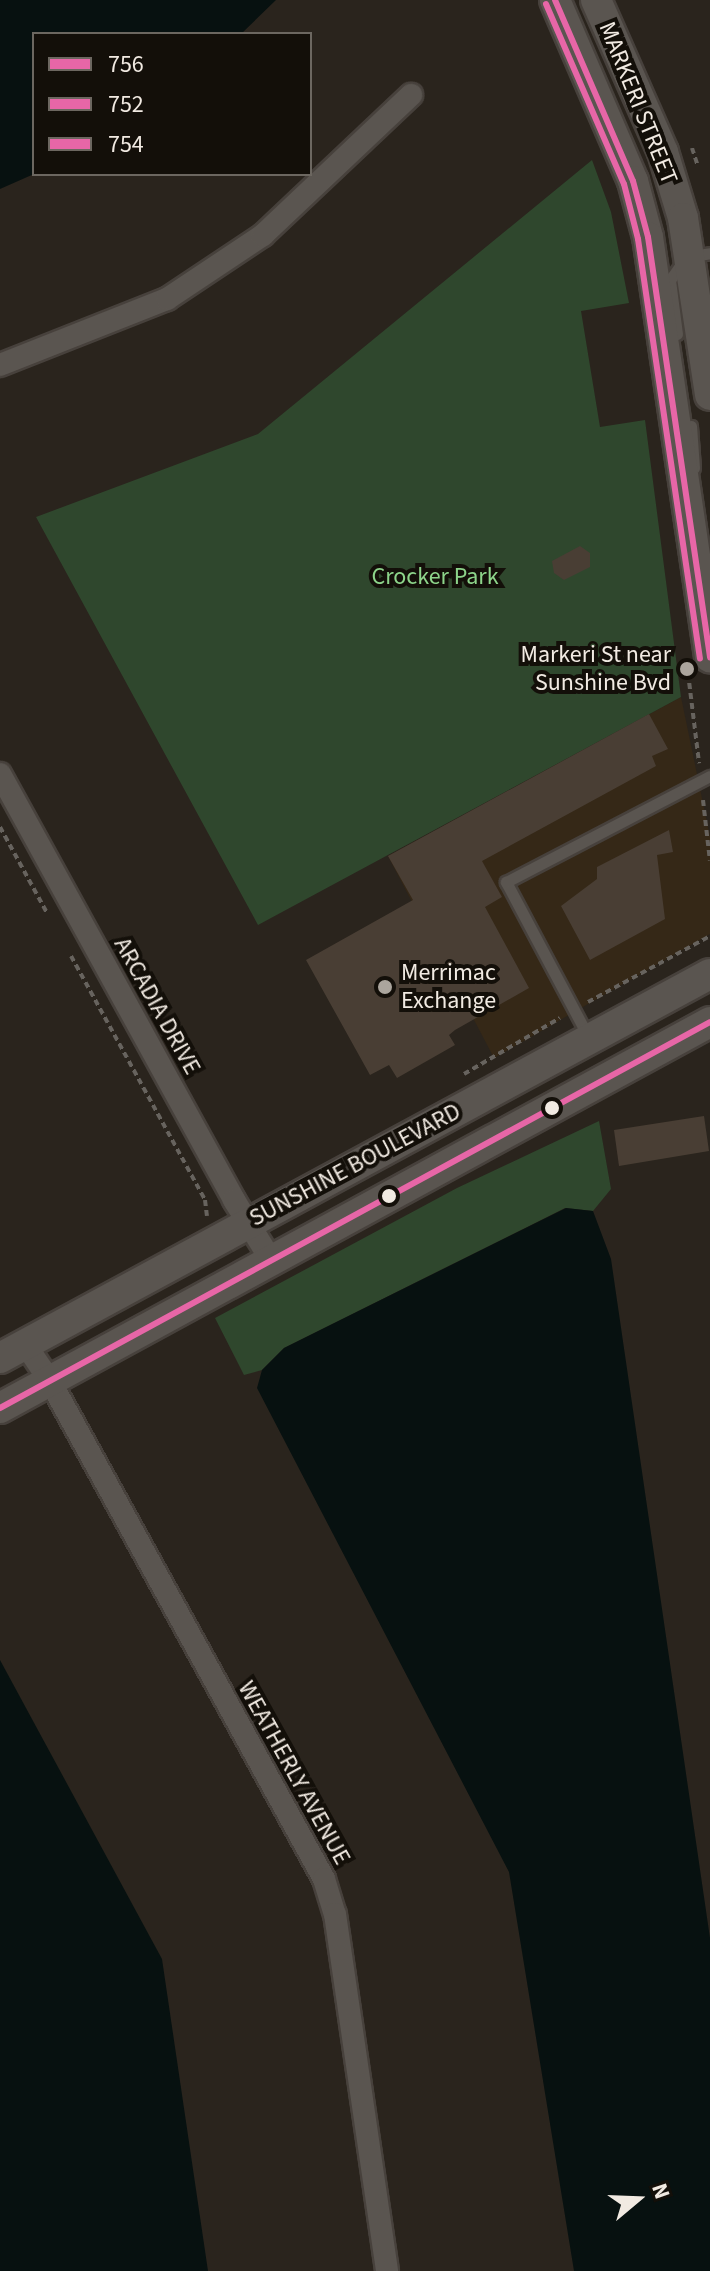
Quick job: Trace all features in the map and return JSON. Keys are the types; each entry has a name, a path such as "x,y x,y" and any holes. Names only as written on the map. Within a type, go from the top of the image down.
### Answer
{"main road":[{"name":"MARKERI STREET","path":"555,0 603,63 663,152 698,255 699,402"},
{"name":"MARKERI STREET","path":"596,0 603,63 648,237 689,517 699,663"},
{"name":"SUNSHINE BOULEVARD","path":"12,1351 710,974"},
{"name":"SUNSHINE BOULEVARD","path":"0,1408 710,1022"}],"street":[{"path":"0,365 167,299 263,235 411,95"},
{"name":"ARCADIA DRIVE","path":"0,774 247,1223 271,1260"},
{"name":"WEATHERLY AVENUE","path":"12,1351 50,1381 324,1879 335,1914 387,2271"}],"lane":[{"path":"680,351 670,280 698,255"},
{"path":"689,517 699,402"},
{"path":"589,1039 506,882 706,779"}],"path":[{"path":"699,663 710,861"},
{"path":"0,827 52,920"},
{"path":"463,1075 710,936"},
{"path":"66,946 205,1200 208,1214 204,1224"}],"shaded area":[{"path":"0,0 276,0 243,32 32,32 32,175 0,189"},
{"path":"681,697 710,837 710,934 494,1058 388,856"},
{"path":"566,1208 593,1211 611,1259 710,1938 710,2271 574,2271 509,1872 257,1388 262,1370 284,1348"},
{"path":"0,1660 162,1959 208,2271 0,2271"}],"green space":[{"name":"Crocker Park","path":"592,160 611,212 629,303 581,311 600,427 645,420 681,697 258,925 36,517 258,434"},
{"path":"599,1121 611,1189 593,1211 565,1208 284,1348 262,1370 244,1375 215,1318 457,1188"}],"building":[{"path":"580,546 590,553 590,567 564,580 554,573 552,561"},
{"path":"649,714 668,749 652,756 656,766 482,861 502,897 485,907 529,988 455,1030 449,1035 455,1045 397,1078 389,1065 370,1075 306,960 413,900 388,856"},
{"path":"669,830 673,852 657,855 665,919 590,960 561,906 597,879 597,867"},
{"path":"704,1116 709,1151 619,1166 614,1130"}],"transit line":[{"name":"752","path":"555,0 633,181 648,237 710,657"},
{"name":"754","path":"546,4 624,184 638,239 700,658"},
{"name":"756","path":"0,1408 710,1022"}],"place":[{"name":"Markeri St near Sunshine Bvd","path":"687,669"},
{"name":"Merrimac Exchange","path":"385,987"}]}
